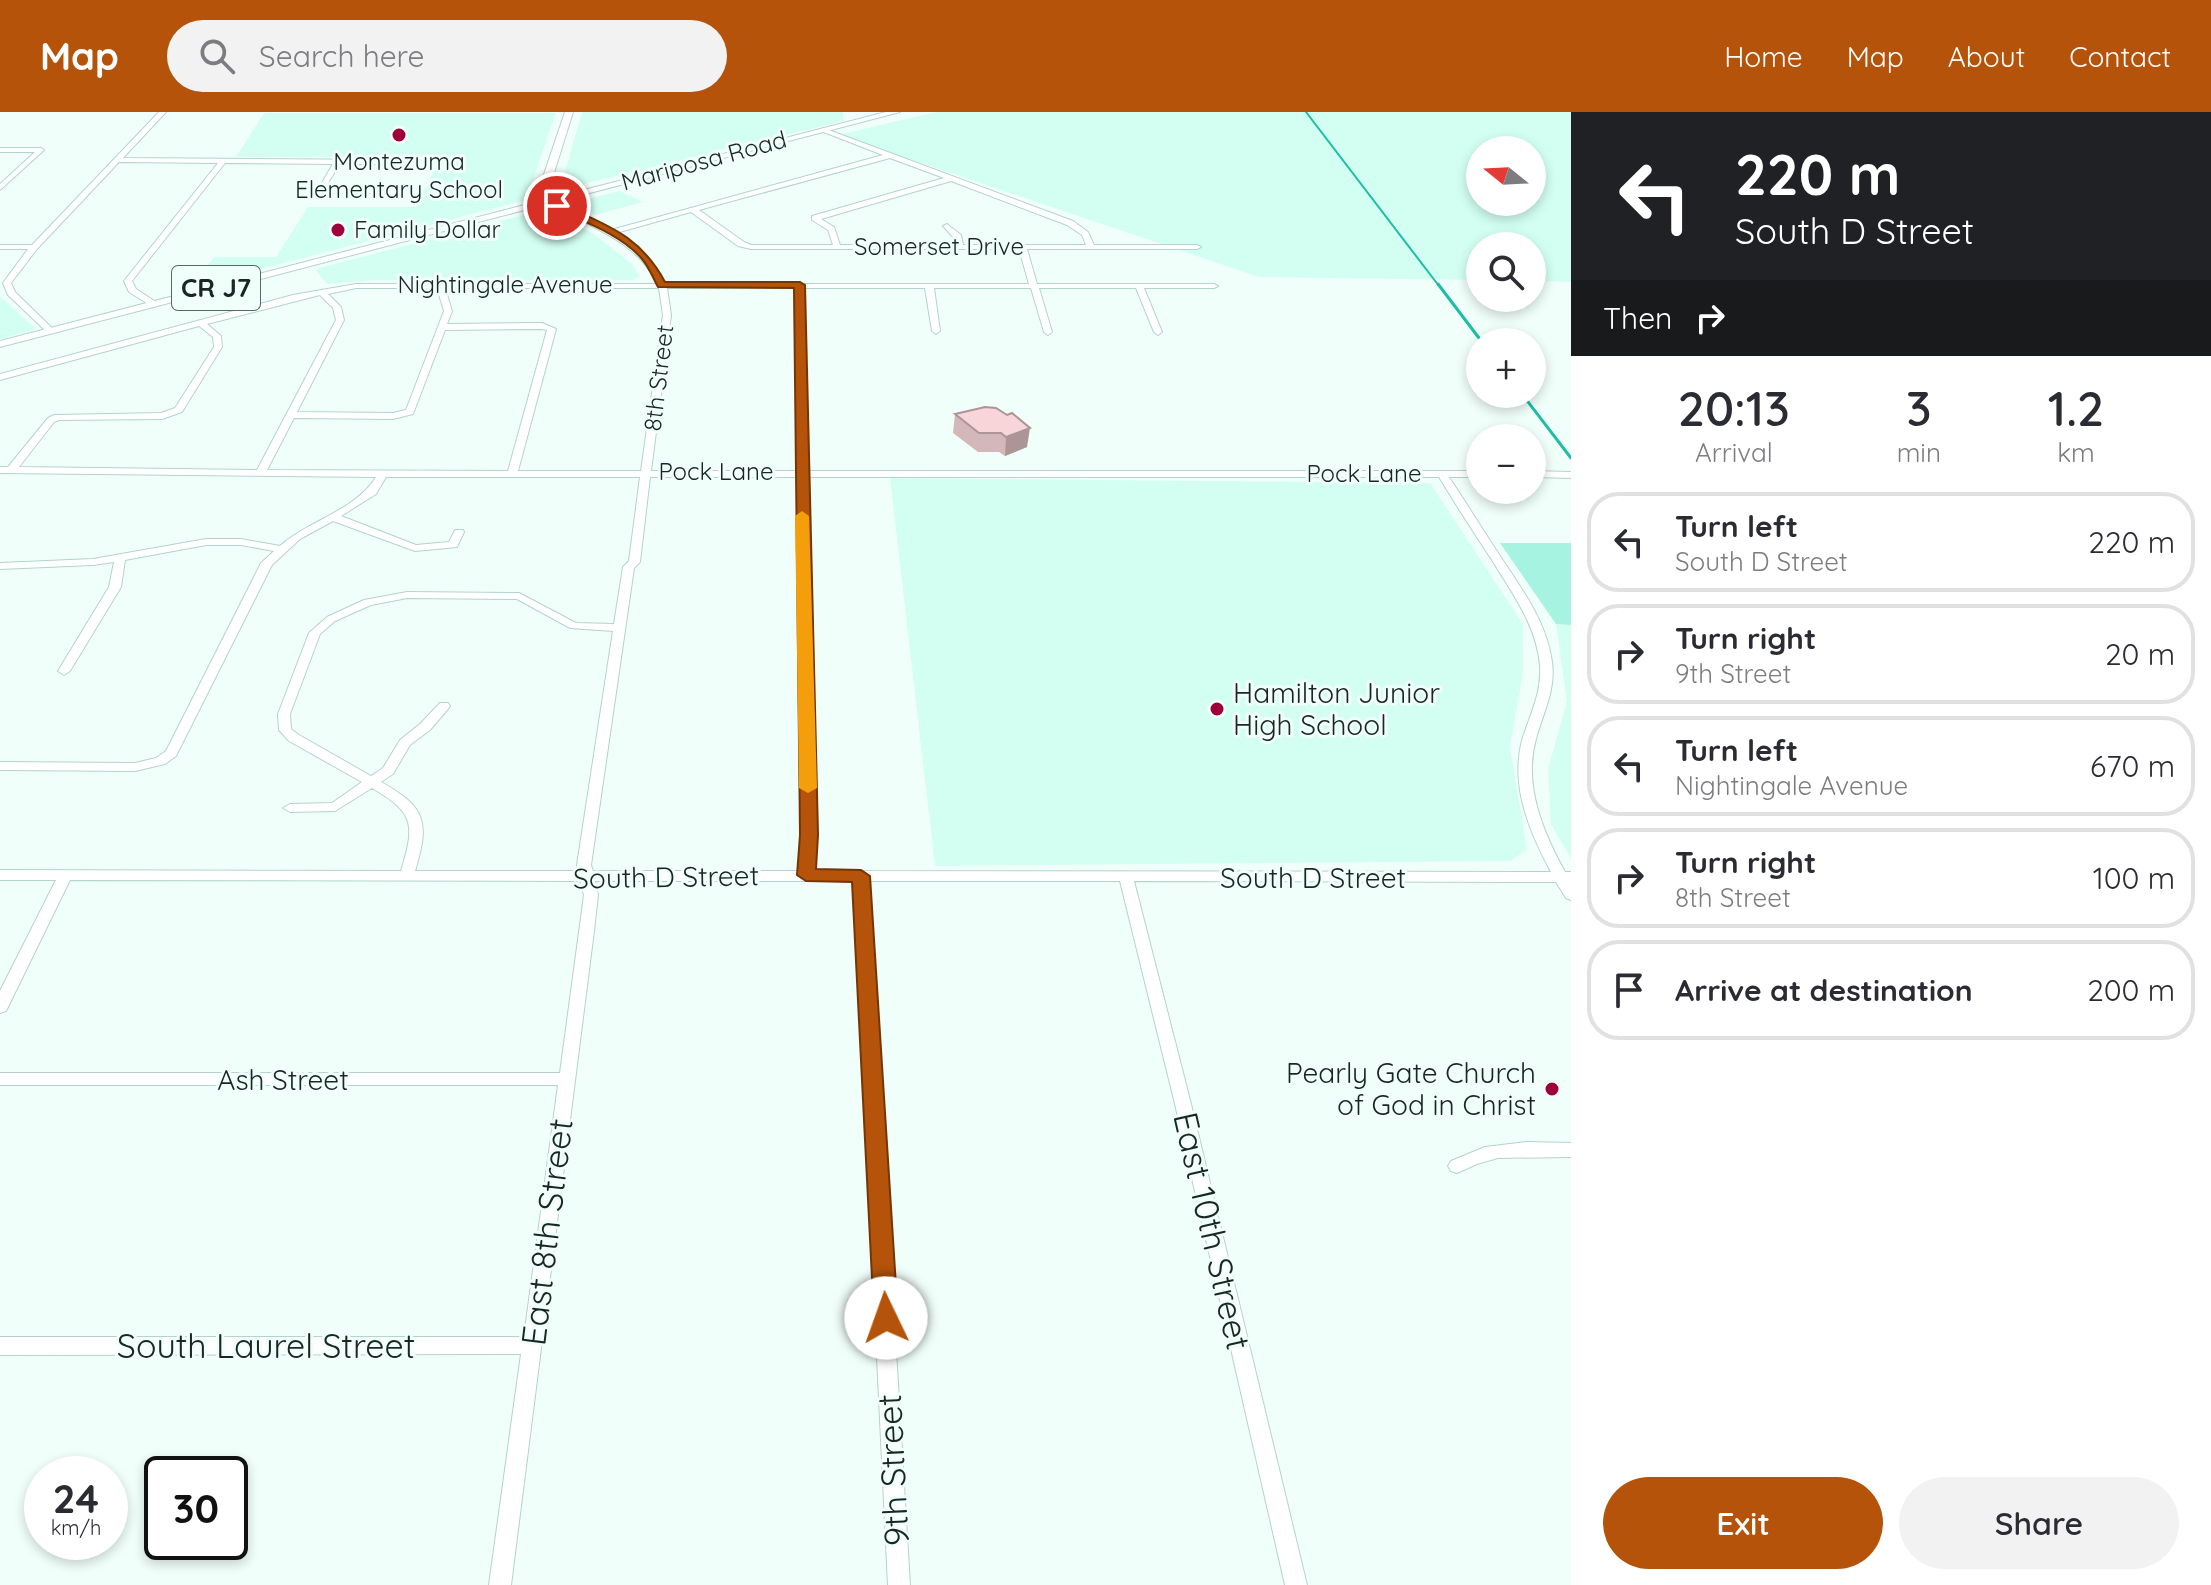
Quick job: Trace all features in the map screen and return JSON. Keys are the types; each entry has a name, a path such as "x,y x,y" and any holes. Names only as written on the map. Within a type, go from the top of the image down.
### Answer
{"main road":[{"path":"551,201 545,196 544,189 569,112"},
{"name":"Mariposa Road","path":"0,344 896,112"}],"street":[{"path":"51,331 7,287 11,275 163,112"},
{"path":"823,130 1070,223 1085,234 1091,247"},
{"path":"0,150 41,150 5,179 0,188"},
{"path":"612,232 891,155"},
{"path":"118,160 390,162"},
{"path":"153,304 132,290 128,281 224,160"},
{"path":"339,160 319,191 376,191"},
{"path":"837,246 831,229 815,218 952,178"},
{"name":"8th Street","path":"551,201 612,232 648,259 665,290 667,315 646,472"},
{"name":"Somerset Drive","path":"693,210 747,246 1197,247"},
{"path":"947,226 958,237 959,247"},
{"path":"0,247 34,247"},
{"path":"1022,247 1048,332"},
{"name":"Nightingale Avenue","path":"0,377 321,291 367,285 1214,286"},
{"path":"292,415 393,416 410,412 448,311 440,285"},
{"path":"800,285 809,835 806,875"},
{"path":"929,285 936,331"},
{"path":"1139,286 1158,332"},
{"path":"260,473 340,320 337,307 321,291"},
{"path":"5,470 57,417 162,416 179,410 218,347 217,336 201,323"},
{"path":"443,327 542,326 552,329 513,472"},
{"name":"Pock Lane","path":"5,470 383,474 1466,474"},
{"name":"East 8th Street","path":"500,1585 587,931 591,895 586,875 620,628 646,472"},
{"path":"0,766 135,767 160,761 177,745 259,575 280,549 372,492 383,474"},
{"path":"1442,474 1529,610 1544,648 1547,678 1527,747 1525,779 1539,832 1566,877 1571,895"},
{"path":"1546,474 1571,475"},
{"path":"333,517 415,548 453,545 459,532"},
{"path":"0,566 93,562 206,542 241,542 280,549"},
{"path":"64,671 115,587 120,558"},
{"path":"406,877 417,839 413,812 398,797 294,738 283,723 315,633 331,619 388,596 509,595 531,601 574,626 620,628"},
{"path":"290,808 330,809 372,782 388,771 405,743 444,706"},
{"name":"South D Street","path":"0,875 1566,877"},
{"path":"0,1007 65,876"},
{"name":"9th Street","path":"861,876 899,1585"},
{"name":"East 10th Street","path":"1126,878 1183,1104 1296,1585"},
{"name":"Ash Street","path":"0,1079 566,1079"},
{"path":"1457,1166 1478,1153 1571,1150"},
{"name":"South Laurel Street","path":"0,1346 533,1345"}],"shaded area":[{"path":"582,112 843,112 844,121 571,187 561,186"},
{"path":"936,112 1571,112 1571,282 1546,281 1546,232 1466,232 1466,280 1259,277 838,135"},
{"name":"Montezuma Elementary School","path":"264,113 556,113 526,200 192,287 214,257 276,257 308,207 416,207 441,157 236,157"},
{"path":"619,191 643,202 595,215 572,203"},
{"path":"547,209 595,235 632,264 640,277 632,280 375,280 327,284 315,269"},
{"path":"0,296 36,329 0,339"},
{"name":"Hamilton Junior High School","path":"890,478 1430,483 1523,624 1523,672 1510,747 1527,849 1511,861 935,866"},
{"path":"1556,624 1571,625 1571,859 1551,824 1548,769 1567,701"}],"green space":[{"path":"1500,543 1571,543 1571,625 1556,624"}],"building":[{"path":"985,407 996,408 1007,415 1012,413 1030,428 1006,437 1001,433 979,433 955,414"}],"waterway":[{"path":"1306,112 1439,286"},
{"path":"1438,284 1471,328"},
{"path":"1533,408 1571,458"}],"slow traffic":[{"path":"802,516 808,788"}],"place":[{"name":"Montezuma Elementary School","path":"399,135"},
{"name":"Family Dollar","path":"338,230"},
{"name":"Hamilton Junior High School","path":"1217,709"},
{"name":"Pearly Gate Church of God in Christ","path":"1552,1089"}],"route":[{"path":"557,206 621,237 648,259 662,285 800,285 809,835 806,875 861,876 886,1318"}]}
